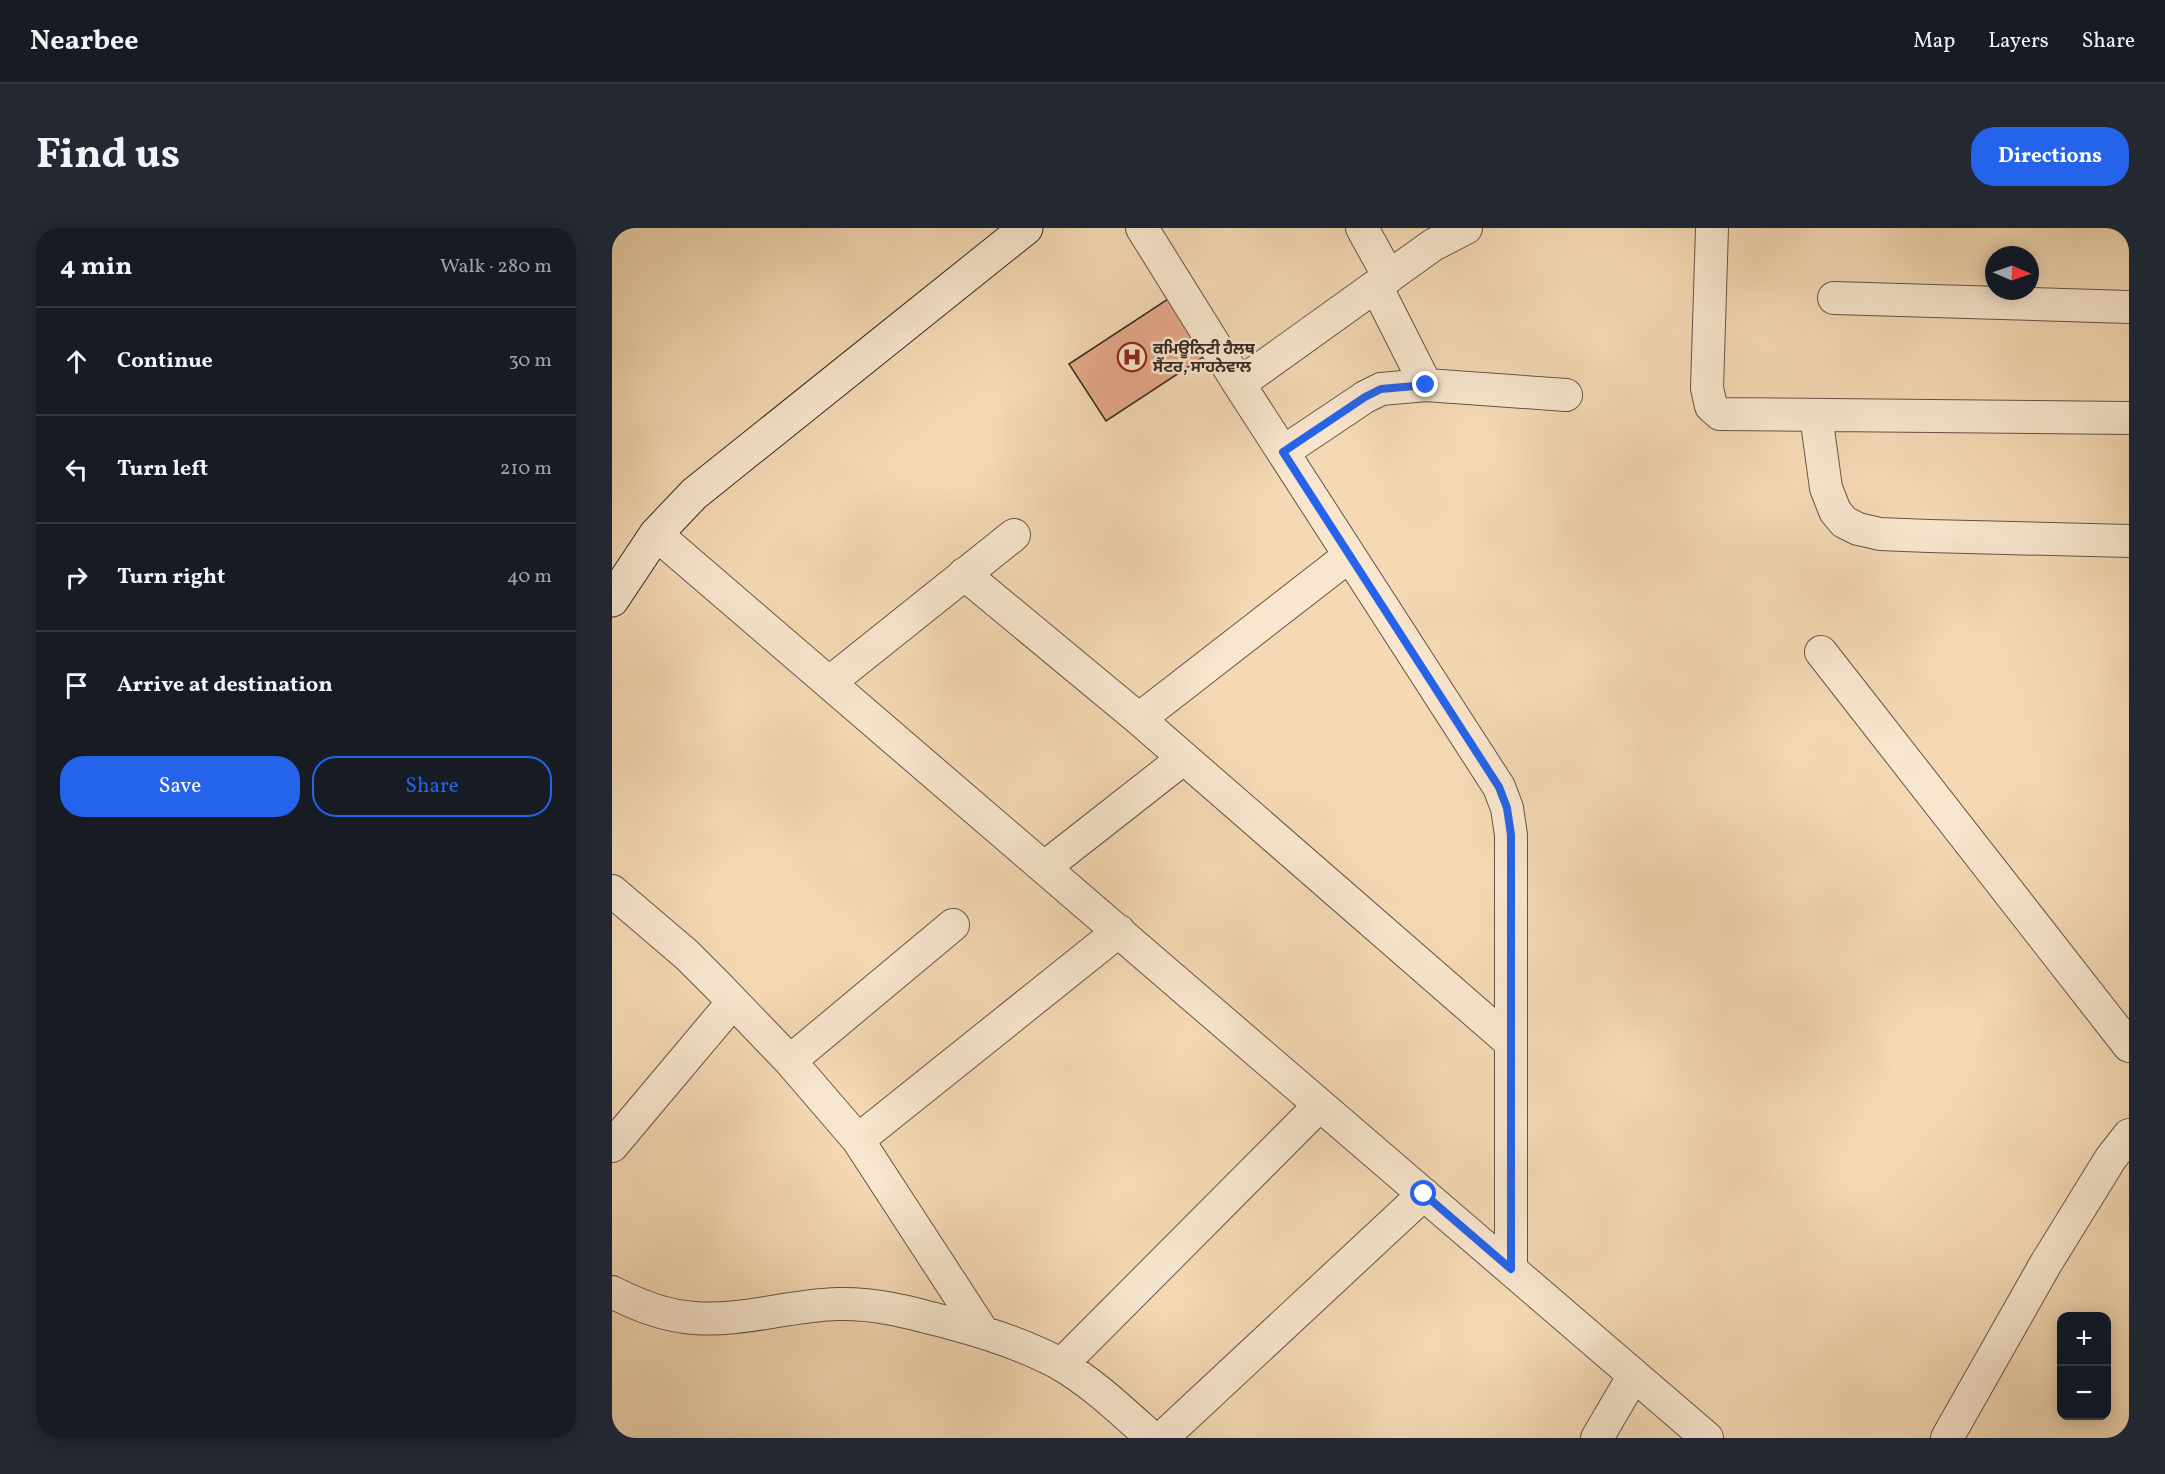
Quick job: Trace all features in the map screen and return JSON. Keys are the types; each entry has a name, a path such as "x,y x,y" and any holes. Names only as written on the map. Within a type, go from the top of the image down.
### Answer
{"street":[{"path":"612,600 656,534 694,494 1026,228"},
{"path":"1142,228 1239,384 1499,787 1507,808 1511,835 1511,1269"},
{"path":"1362,228 1382,282 1426,385"},
{"path":"1239,384 1433,245 1466,228"},
{"path":"1712,228 1707,388 1711,406 1720,414 2129,418"},
{"path":"1834,298 2129,308"},
{"path":"1283,452 1381,389 1426,385 1566,395"},
{"path":"1816,416 1826,488 1835,511 1845,522 1858,530 1880,534 1929,536 2129,541"},
{"path":"656,534 1707,1438"},
{"path":"830,682 1014,535"},
{"path":"1139,719 1349,556"},
{"path":"964,574 1139,719 1511,1043"},
{"path":"1821,652 2129,1046"},
{"path":"1045,867 1184,758"},
{"path":"612,891 687,955 734,1002 790,1061 858,1140 983,1332"},
{"path":"790,1061 953,925"},
{"path":"858,1140 1119,931"},
{"path":"612,1146 734,1002"},
{"path":"1061,1365 1320,1105"},
{"path":"1947,1438 2045,1265 2111,1158 2129,1135"},
{"path":"1162,1438 1424,1194"},
{"path":"612,1292 664,1313 693,1318 729,1318 836,1304 872,1305 983,1332 1027,1348 1061,1365 1100,1392 1152,1438"},
{"path":"1597,1438 1634,1375"}],"building":[{"path":"1171,297 1208,354 1106,421 1069,364"}],"place":[{"name":"ਕਮਿਊਨਿਟੀ ਹੈਲਥ ਸੈਂਟਰ, ਸਾਹਨੇਵਾਲ","path":"1132,357"}],"route":[{"path":"1424,1194 1511,1269 1511,835 1507,808 1499,787 1283,452 1365,397 1381,389 1426,385"}]}
